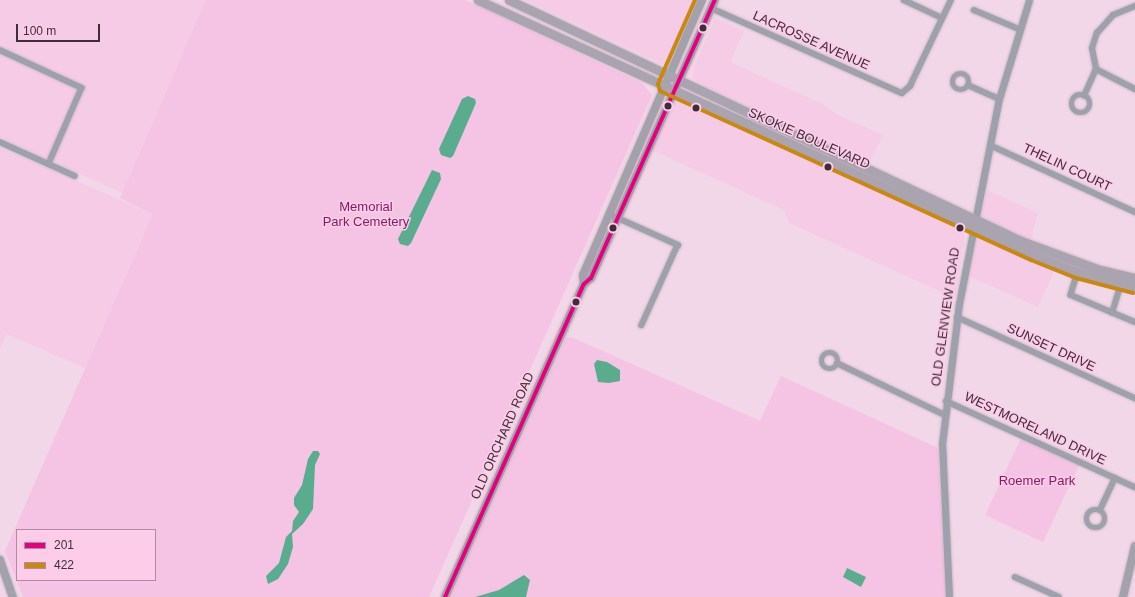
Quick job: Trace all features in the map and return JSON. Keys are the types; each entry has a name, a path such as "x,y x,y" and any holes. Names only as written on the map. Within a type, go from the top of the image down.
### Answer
{"main road":[{"name":"SKOKIE BOULEVARD","path":"478,0 674,91 974,223 1123,280 1135,287"},
{"name":"SKOKIE BOULEVARD","path":"509,0 680,79 974,223 1033,256 1078,272 1123,280 1135,278"},
{"name":"OLD ORCHARD ROAD","path":"584,284 583,275 702,0"},
{"name":"OLD ORCHARD ROAD","path":"445,597 584,284 591,278 715,0"},
{"path":"1123,597 1135,546"},
{"path":"0,560 13,597"}],"street":[{"path":"904,0 942,18 951,0"},
{"name":"OLD GLENVIEW ROAD","path":"949,597 941,462 944,415 957,317 999,99 1019,28 1029,0"},
{"path":"1084,96 1096,69 1092,48 1102,26 1119,11 1135,6"},
{"name":"LACROSSE AVENUE","path":"711,8 902,93 910,86 942,18"},
{"path":"974,10 1019,28"},
{"path":"0,50 82,88 49,164"},
{"path":"1096,69 1135,89"},
{"path":"968,85 999,99"},
{"path":"0,142 75,176"},
{"name":"THELIN COURT","path":"990,145 1135,212"},
{"path":"609,214 678,245 642,325"},
{"path":"1078,272 1071,294 1135,322"},
{"path":"1112,313 1123,280"},
{"name":"SUNSET DRIVE","path":"957,317 1135,398"},
{"path":"837,364 944,415"},
{"name":"WESTMORELAND DRIVE","path":"946,401 1135,487"},
{"name":"WESTMORELAND DRIVE","path":"1100,510 1115,478"},
{"path":"1015,577 1059,597"}],"shaded area":[{"path":"0,0 206,0 122,193 0,137"},
{"path":"525,0 695,0 665,65"},
{"path":"715,18 744,31 730,62 822,104 838,115 883,135 868,165 697,82 693,78 693,70"},
{"path":"468,96 475,99 476,103 453,156 450,158 441,155 439,149 462,99"},
{"path":"677,96 966,229 955,298 789,223 784,210 652,150"},
{"path":"0,148 153,214 85,368 7,334 0,348"},
{"path":"432,170 440,173 441,179 411,243 408,246 400,244 398,239"},
{"path":"987,190 1038,213 1031,241 981,217"},
{"path":"981,236 1055,269 1038,307 969,276 977,239"},
{"path":"597,360 607,362 620,370 620,381 609,383 598,382 594,364"},
{"path":"313,451 318,451 320,454 315,465 313,509 303,524 292,534 293,547 288,564 278,579 268,584 266,576 279,563 286,537 292,531 293,521 299,512 294,505 294,498 302,485 308,459"},
{"path":"847,568 866,577 861,587 843,577"},
{"path":"524,575 530,580 526,597 475,597 499,590"}],"green space":[{"name":"Memorial Park Cemetery","path":"206,0 465,0 642,83 652,95 429,597 23,597 17,581 156,581 156,529 16,529 16,579 5,551 153,214 120,198"},
{"path":"571,337 760,421 781,376 938,448 946,597 450,597 566,338"},
{"name":"Roemer Park","path":"1021,438 1079,465 1043,542 985,515"}],"transit line":[{"name":"422","path":"695,0 658,84 660,91 1031,260 1076,278 1133,293"},
{"name":"201","path":"445,597 584,284 591,278 715,0"}]}
